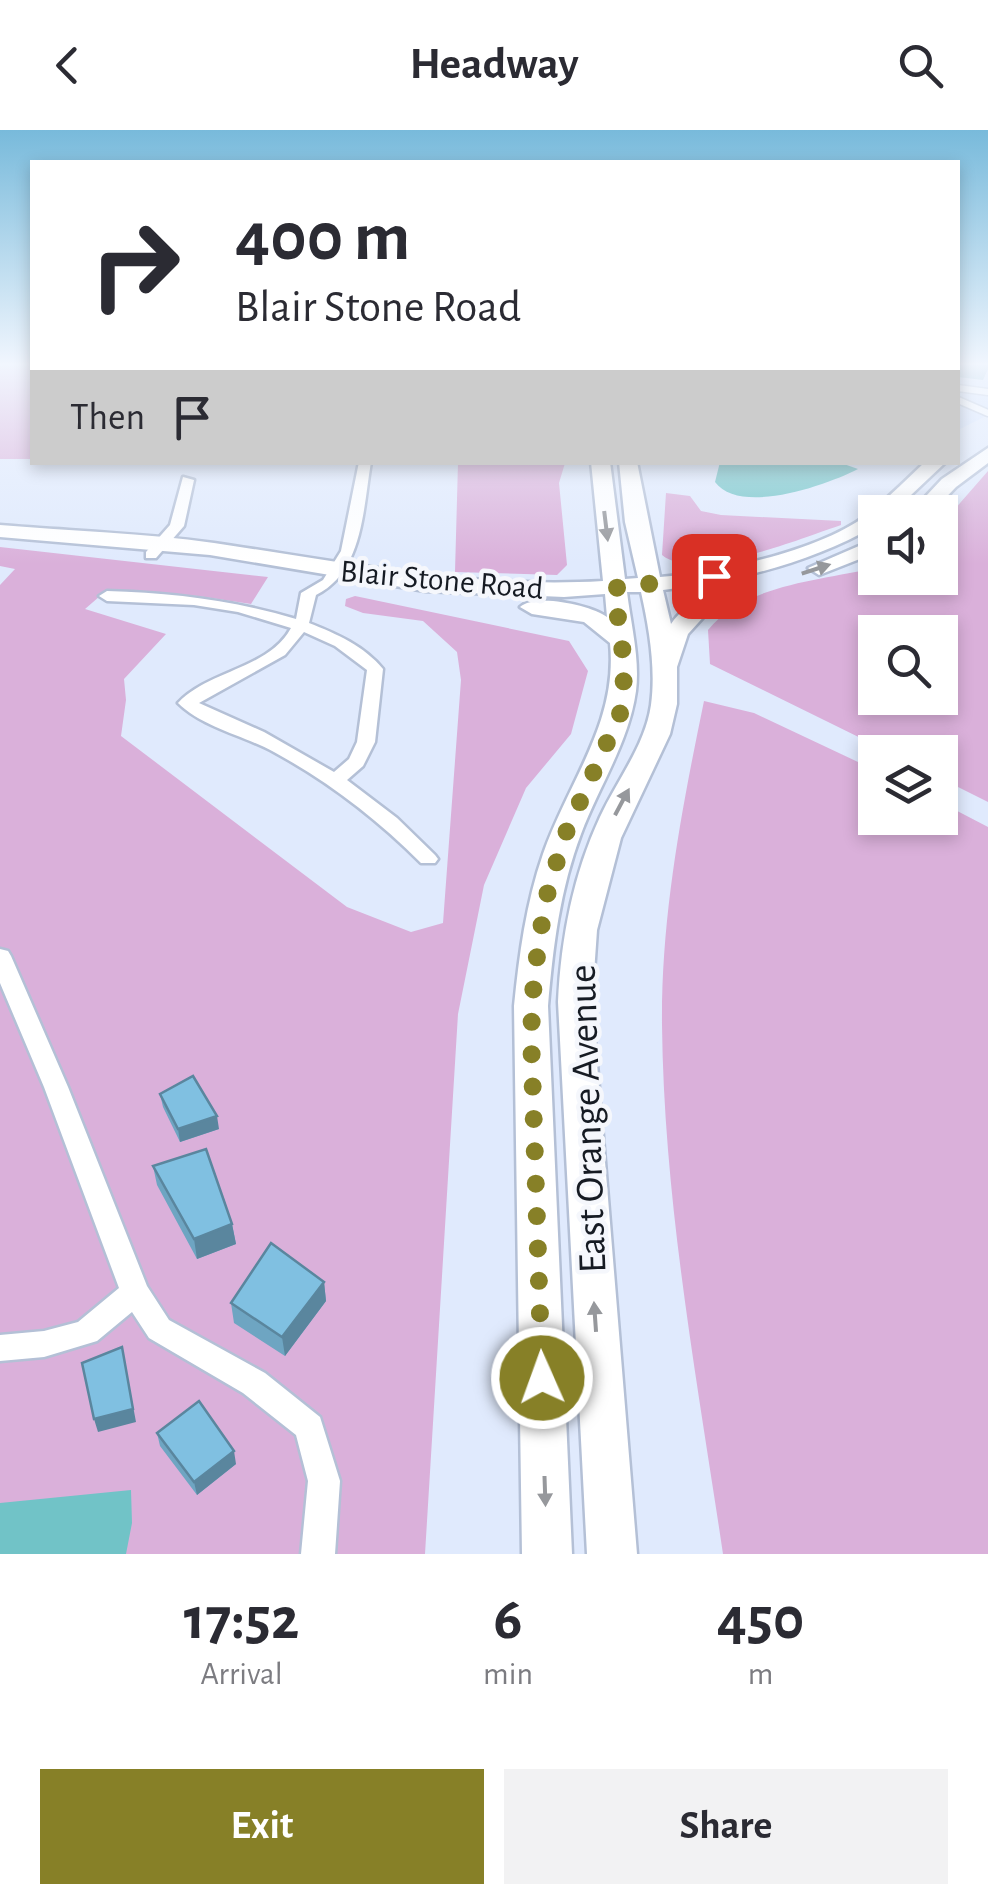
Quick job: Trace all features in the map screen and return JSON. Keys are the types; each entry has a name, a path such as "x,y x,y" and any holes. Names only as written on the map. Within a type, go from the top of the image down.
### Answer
{"street":[{"path":"937,495 984,442"},
{"path":"364,465 348,551 333,577 331,590 310,606 276,659 242,670 187,703 261,738 335,780 398,827 428,859"},
{"name":"East Orange Avenue","path":"548,1554 531,1006 540,926 557,858 620,714 625,669 600,465"},
{"name":"East Orange Avenue","path":"612,1554 576,1059 576,975 592,879 613,820 656,736 664,705 664,676 628,465"},
{"path":"901,495 934,465"},
{"path":"157,549 177,526 188,480"},
{"name":"Blair Stone Road","path":"737,580 830,543 858,527"},
{"name":"Blair Stone Road","path":"0,530 157,549 333,577 477,588 617,611"},
{"name":"Blair Stone Road","path":"0,542 157,549"},
{"path":"643,552 658,566 678,573 737,580"},
{"name":"Blair Stone Road","path":"333,577 423,600 617,611 651,593 805,573 858,552"},
{"path":"664,676 675,631 686,618 737,580"},
{"path":"107,596 192,600 299,627 354,649 375,668 370,690 371,718 353,769 335,780"},
{"path":"524,606 590,616 617,611"},
{"path":"0,956 135,1292 159,1329 254,1383 309,1427 324,1480 318,1554"},
{"path":"0,1348 44,1344 87,1332 135,1292"}],"shaded area":[{"path":"0,431 30,431 30,459 0,459"},
{"path":"458,465 564,465 559,483 567,565 557,575 455,572"},
{"path":"719,465 847,465 858,469 806,489 763,497 727,492 715,482"},
{"path":"988,471 988,802 958,787 958,735 858,737 710,664 708,630 723,615 762,594 858,571 858,595 958,595 958,505"},
{"path":"666,493 690,496 701,511 721,515 841,521 841,525 723,561 678,562 662,555"},
{"path":"0,547 268,577 251,604 107,590 85,609 166,634 124,679 126,700 121,736 347,907 411,932 443,923 461,680 457,652 423,621 363,613 345,606 346,599 355,596 569,641 588,671 571,734 526,788 484,885 458,1014 425,1554 0,1554 0,585 15,569 0,566"},
{"path":"704,701 754,713 858,762 858,835 958,835 958,811 988,827 988,1554 723,1554 675,1224 664,1092 665,943 681,822"},
{"path":"131,1490 132,1523 126,1554 0,1554 0,1503"}],"building":[{"path":"193,1076 217,1116 178,1129 160,1094"},
{"path":"206,1149 232,1224 194,1239 153,1166"},
{"path":"271,1243 324,1282 282,1337 231,1303"},
{"path":"122,1347 133,1409 94,1419 82,1363"},
{"path":"199,1401 234,1451 194,1482 157,1433"}],"route":[{"path":"542,1378 531,1006 545,902 564,837 615,731 624,699 625,669 614,588 714,576"}]}
